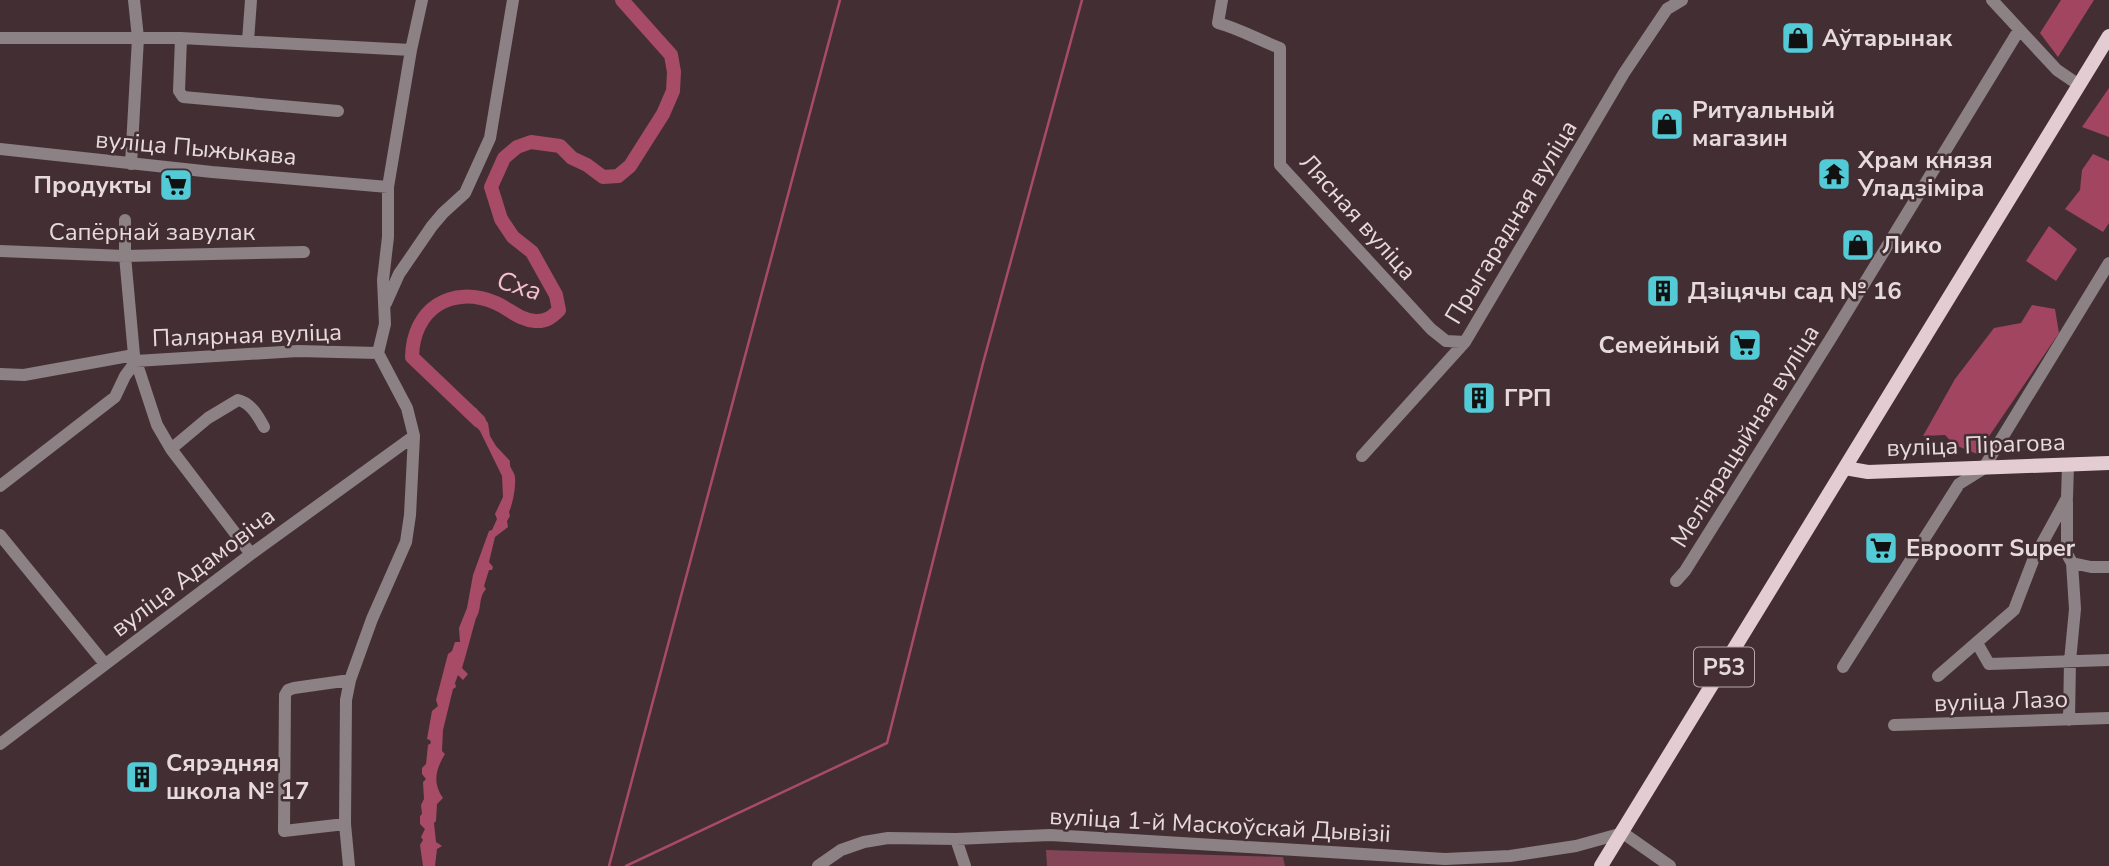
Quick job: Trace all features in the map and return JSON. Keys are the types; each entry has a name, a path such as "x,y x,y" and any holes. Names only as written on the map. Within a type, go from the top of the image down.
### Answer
{"main road":[{"name":"Р53","path":"1601,866 2109,36"},
{"name":"вуліца Пірагова","path":"1845,468 1868,472 2108,462"}],"street":[{"path":"131,164 138,38 134,0"},
{"path":"248,41 251,0"},
{"path":"349,866 345,824 346,700 372,619 406,542 410,515 414,436 407,408 379,353 385,324 383,280 388,237 388,187 422,0"},
{"path":"384,306 399,274 432,226 465,193 490,138 513,0"},
{"name":"Лясная вуліца","path":"1222,0 1218,23 1242,30 1280,48 1280,165 1431,329 1446,341 1465,342"},
{"name":"Прыгарадная вуліца","path":"1362,456 1465,342 1623,73 1667,9 1682,0"},
{"path":"1992,0 2057,70 2079,85"},
{"name":"Меліярацыйная вуліца","path":"1676,581 1685,571 2019,30"},
{"path":"0,38 181,38 411,50"},
{"path":"181,38 179,90 183,97 338,111"},
{"name":"вуліца Пыжыкава","path":"0,149 131,164 388,187"},
{"path":"125,220 125,256 135,358 157,425 171,449 251,554"},
{"name":"Сапёрнай завулак","path":"0,251 125,256 304,252"},
{"path":"1843,667 1959,484 1983,469 2109,263"},
{"name":"Палярная вуліца","path":"0,486 115,397 135,358 298,351 379,353"},
{"path":"0,374 24,375 135,358"},
{"path":"171,449 208,418 238,400 245,401 264,427"},
{"name":"вуліца Адамовіча","path":"0,744 251,554 414,436"},
{"path":"2067,465 2067,554 2072,563 2075,609 2070,661 2069,720"},
{"path":"1938,676 2014,610 2034,558 2067,498"},
{"path":"0,535 104,664"},
{"path":"2072,563 2091,568 2109,567"},
{"path":"1977,643 1989,664 2109,660"},
{"path":"345,824 284,831 285,695 288,690 294,688 351,680"},
{"name":"вуліца Лазо","path":"1894,725 2109,718"},
{"path":"1623,833 1670,866"},
{"name":"вуліца 1-й Маскоўскай Дывізіі","path":"818,866 841,850 888,838 956,839 1050,835 1445,862 1576,846 1623,833"},
{"path":"956,839 965,866"}],"shaded area":[{"path":"2061,0 2094,0 2058,57 2040,33"},
{"path":"2109,88 2109,137 2082,127"},
{"path":"2093,154 2109,161 2109,223 2103,232 2065,209 2080,190 2082,170"},
{"path":"2049,226 2077,249 2056,281 2026,261"},
{"path":"2032,305 2055,309 2059,333 1977,454 1955,445 1945,435 1923,436 1955,379 1994,328 2021,323"},
{"path":"468,406 476,408 488,423 490,436 510,461 515,477 515,490 508,527 495,537 489,562 493,567 489,570 484,586 486,589 462,668 468,674 463,680 458,675 443,730 442,751 445,754 439,765 436,781 443,798 437,804 434,823 436,842 442,846 437,849 435,866 423,866 420,845 425,829 420,824 420,816 424,799 423,782 426,779 422,768 426,764 428,745 431,743 427,739 432,711 438,706 436,700 448,654 455,642 460,642 459,628 467,608 473,575 489,531 497,519 495,514 503,497 502,476 480,431 464,413"},
{"path":"1046,850 1283,857 1285,866 1047,866"}],"waterway":[{"name":"Сха","path":"479,421 412,357 414,340 427,314 450,299 480,298 496,303 524,319 535,321 542,321 559,310 556,295 532,252 513,237 501,219 491,187 504,158 517,147 531,142 560,146 572,158 603,177 618,176 630,166 663,114 673,91 674,72 671,55 622,0"},
{"path":"609,866 840,0"},
{"path":"626,866 887,743 983,363 1082,0"}],"place":[{"name":"Аўтарынак","path":"1798,38"},
{"name":"Ритуальный магазин","path":"1667,124"},
{"name":"Храм князя Уладзіміра","path":"1834,174"},
{"name":"Продукты","path":"176,185"},
{"name":"Лико","path":"1858,245"},
{"name":"Дзіцячы сад № 16","path":"1663,291"},
{"name":"Семейный","path":"1745,345"},
{"name":"ГРП","path":"1479,398"},
{"name":"Евроопт Super","path":"1881,548"},
{"name":"Сярэдняя школа № 17","path":"142,777"}]}
